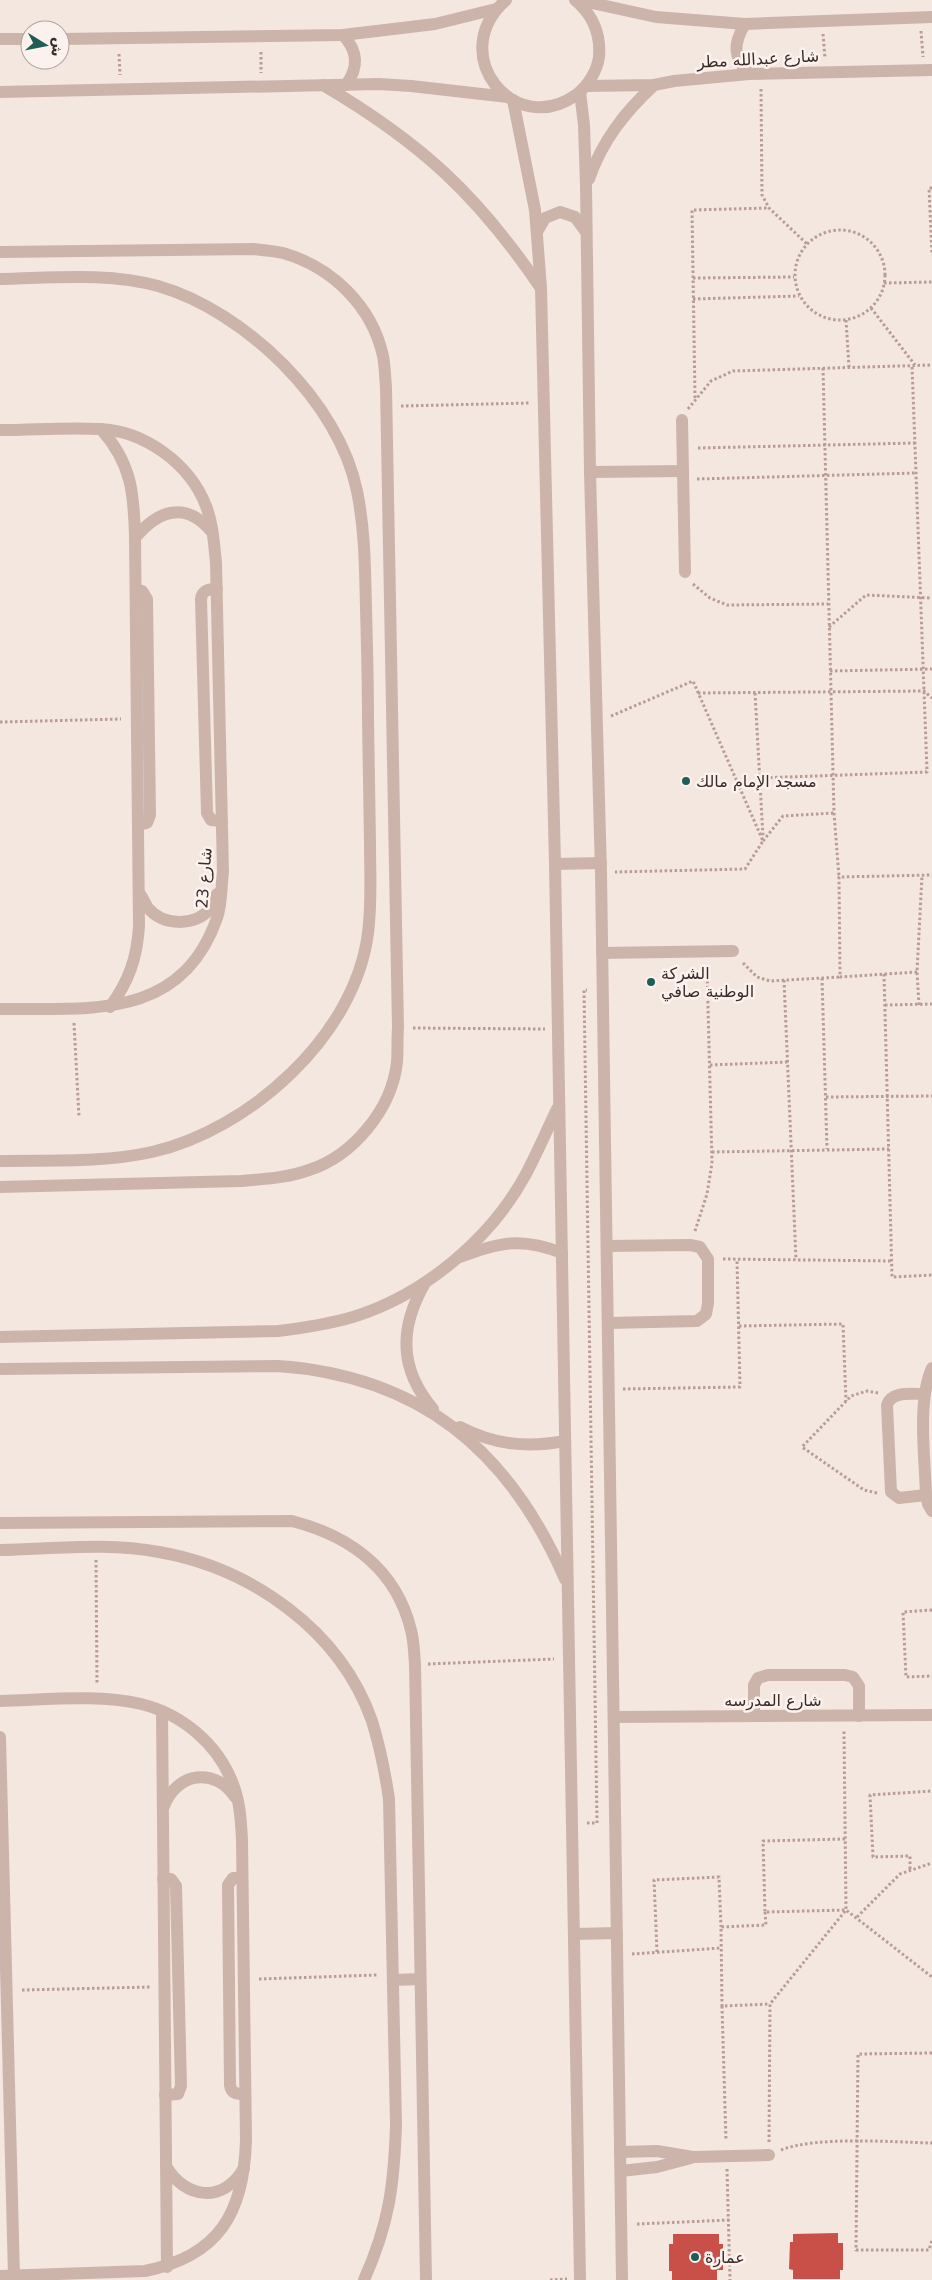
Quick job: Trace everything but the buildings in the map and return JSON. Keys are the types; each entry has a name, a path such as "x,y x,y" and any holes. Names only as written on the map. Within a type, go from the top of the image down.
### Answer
{"street":[{"path":"577,0 656,17 746,24 926,18"},
{"path":"0,92 323,85 411,86 510,98 536,107 548,106 559,104 583,89 594,74 600,47 598,33 593,20 577,0"},
{"path":"70,39 343,35 435,24 499,4"},
{"path":"499,4 488,20 484,34 483,55 489,76 497,88 510,98 529,174 537,232 541,288 555,864 580,2280"},
{"path":"746,24 738,36 736,50 740,63 755,73"},
{"path":"343,35 351,43 356,54 354,70 346,85"},
{"path":"0,39 20,39"},
{"name":"شارع عبدالله مطر","path":"583,89 654,85 674,81 755,73 928,70"},
{"path":"323,85 363,109 431,158 462,187 490,218 541,288"},
{"path":"586,186 594,163 620,120 654,85"},
{"path":"583,89 590,472 601,868 622,2280"},
{"path":"537,232 545,218 560,212 575,217 586,232"},
{"path":"0,252 253,249 283,253 311,264 336,280 357,302 373,328 383,356 386,406 398,1028 397,1064 387,1098 368,1129 342,1153 310,1170 276,1178 241,1182 0,1187"},
{"path":"0,279 89,278 127,280 157,286 188,297 244,330 274,355 301,384 325,416 343,452 356,487 363,526 370,898 368,937 357,974 341,1010 320,1042 294,1072 265,1097 212,1130 182,1143 153,1152 113,1159 0,1161"},
{"path":"682,420 685,572"},
{"path":"101,429 113,441 128,471 132,488 136,590 139,892 137,950 123,989 110,1007"},
{"name":"شارع 23","path":"0,430 101,429 128,434 153,445 175,461 193,482 206,506 212,533 216,589 223,872 218,916 206,944 189,968 166,987 139,1000 110,1007 0,1009"},
{"path":"590,472 683,475"},
{"path":"135,538 147,524 159,515 174,512 190,514 203,521 212,533"},
{"path":"136,590 142,591 147,598 150,815 147,823 138,825"},
{"path":"368,714 392,712"},
{"path":"555,864 601,868"},
{"path":"139,892 147,908 162,919 179,922 197,918 211,908 223,872"},
{"path":"602,953 733,951"},
{"path":"0,1337 278,1331 315,1326 354,1316 391,1302 426,1281 455,1259 482,1234 505,1206 525,1175 559,1104"},
{"path":"455,1259 503,1243 523,1242 543,1246 562,1253"},
{"path":"607,1246 690,1245 700,1247 708,1259 708,1309 702,1318 691,1322 608,1324"},
{"path":"426,1281 413,1303 406,1326 406,1351 412,1375 419,1390 439,1416 493,1463 516,1491 540,1528 568,1584"},
{"path":"0,1369 278,1366 315,1368 379,1386 473,1434 495,1442 526,1446 565,1441"},
{"path":"932,1368 926,1380 924,1394 926,1495 932,1511"},
{"path":"924,1394 895,1396 889,1399 887,1406 890,1489 893,1495 899,1498 926,1495"},
{"path":"0,1523 292,1521 320,1528 345,1540 387,1579 402,1604 411,1630 415,1664 426,2280"},
{"path":"0,1550 96,1548 158,1551 198,1561 234,1575 270,1594 302,1620 330,1649 353,1683 368,1712 383,1758 389,1799 396,2125 395,2168 389,2210 378,2250 364,2280"},
{"path":"754,1716 755,1681 761,1676 768,1675 853,1677 859,1686 859,1716"},
{"path":"0,1701 97,1700 141,1704 162,1710 181,1720 214,1750 233,1785 240,1812 246,2094 245,2165 241,2189 235,2208 223,2228 188,2258 167,2267 145,2271 0,2276"},
{"path":"162,1710 167,2267"},
{"name":"شارع المدرسه","path":"614,1718 932,1715"},
{"path":"0,1737 6,1990 5,2106 14,2276"},
{"path":"163,1808 167,1796 180,1784 197,1777 209,1778 220,1782 230,1790 240,1812"},
{"path":"242,1878 233,1878 228,1885 230,2085 231,2090 235,2094 246,2094"},
{"path":"163,1879 171,1880 176,1886 181,2086 178,2094 165,2095"},
{"path":"574,1934 617,1933"},
{"path":"393,1977 420,1979"},
{"path":"620,2152 657,2151 693,2158"},
{"path":"621,2171 657,2167 693,2158 769,2155"},
{"path":"166,2166 173,2178 184,2188 198,2193 213,2193 227,2187 238,2178 245,2165"}],"path":[{"path":"926,18 928,70"},
{"path":"823,21 825,72"},
{"path":"260,36 261,87"},
{"path":"119,38 120,90"},
{"path":"755,73 762,195 769,208 807,244"},
{"path":"932,188 929,188 932,254"},
{"path":"695,398 692,210 769,208"},
{"path":"834,230 845,230 864,238 872,244 883,262 884,283 877,301 871,308 855,318 836,321 818,316 804,304 799,296 794,277 798,259 807,244 820,235 834,230"},
{"path":"693,278 794,277"},
{"path":"884,283 932,282"},
{"path":"693,300 799,296"},
{"path":"760,778 927,772 914,365 871,308"},
{"path":"846,320 849,367"},
{"path":"682,420 695,398 710,381 732,371 932,365"},
{"path":"823,368 834,813 839,878 840,977"},
{"path":"386,406 543,403"},
{"path":"682,448 915,443"},
{"path":"683,475 916,473"},
{"path":"685,572 696,587 710,598 727,605 828,604"},
{"path":"829,627 866,596 932,598"},
{"path":"830,671 932,668"},
{"path":"597,722 693,681 763,841"},
{"path":"698,693 924,691 932,698"},
{"path":"755,693 763,841"},
{"path":"0,722 137,718"},
{"path":"601,868 745,869 763,841 783,816 834,813"},
{"path":"839,878 932,875"},
{"path":"919,1005 917,972 922,876"},
{"path":"690,1245 711,1180 707,951"},
{"path":"733,951 748,970 757,977 770,981 917,972"},
{"path":"884,974 892,1277 932,1275"},
{"path":"822,978 827,1150"},
{"path":"784,980 796,1260"},
{"path":"572,1823 597,1823 584,990 603,990"},
{"path":"885,1005 932,1004"},
{"path":"74,1008 79,1117"},
{"path":"398,1028 558,1029"},
{"path":"710,1065 788,1062"},
{"path":"826,1097 932,1096"},
{"path":"712,1152 889,1149"},
{"path":"708,1259 892,1261"},
{"path":"609,1390 740,1387 737,1259"},
{"path":"739,1326 843,1324 846,1402"},
{"path":"889,1399 883,1394 867,1391 852,1396 802,1447 864,1490 893,1495"},
{"path":"96,1548 97,1700"},
{"path":"932,1610 903,1612 906,1677 932,1676"},
{"path":"415,1664 569,1659"},
{"path":"844,1716 846,1910 770,2004 769,2155 794,2145 857,2142 932,2143"},
{"path":"910,1869 910,1856 873,1858 870,1795 932,1791"},
{"path":"720,1927 766,1925 763,1841 846,1839"},
{"path":"856,1917 900,1874 932,1863"},
{"path":"657,1952 654,1880 719,1877 722,2006 770,2004"},
{"path":"765,1912 846,1910 932,1977"},
{"path":"617,1955 721,1948"},
{"path":"244,1979 393,1977"},
{"path":"6,1990 164,1987"},
{"path":"932,2053 858,2054 856,2250 929,2250 932,2240"},
{"path":"622,2225 728,2220"}],"place":[{"name":"مسجد الإمام مالك","path":"686,781"},
{"name":"الشركة الوطنية صافي","path":"651,982"},
{"name":"عمارة","path":"695,2257"}]}
